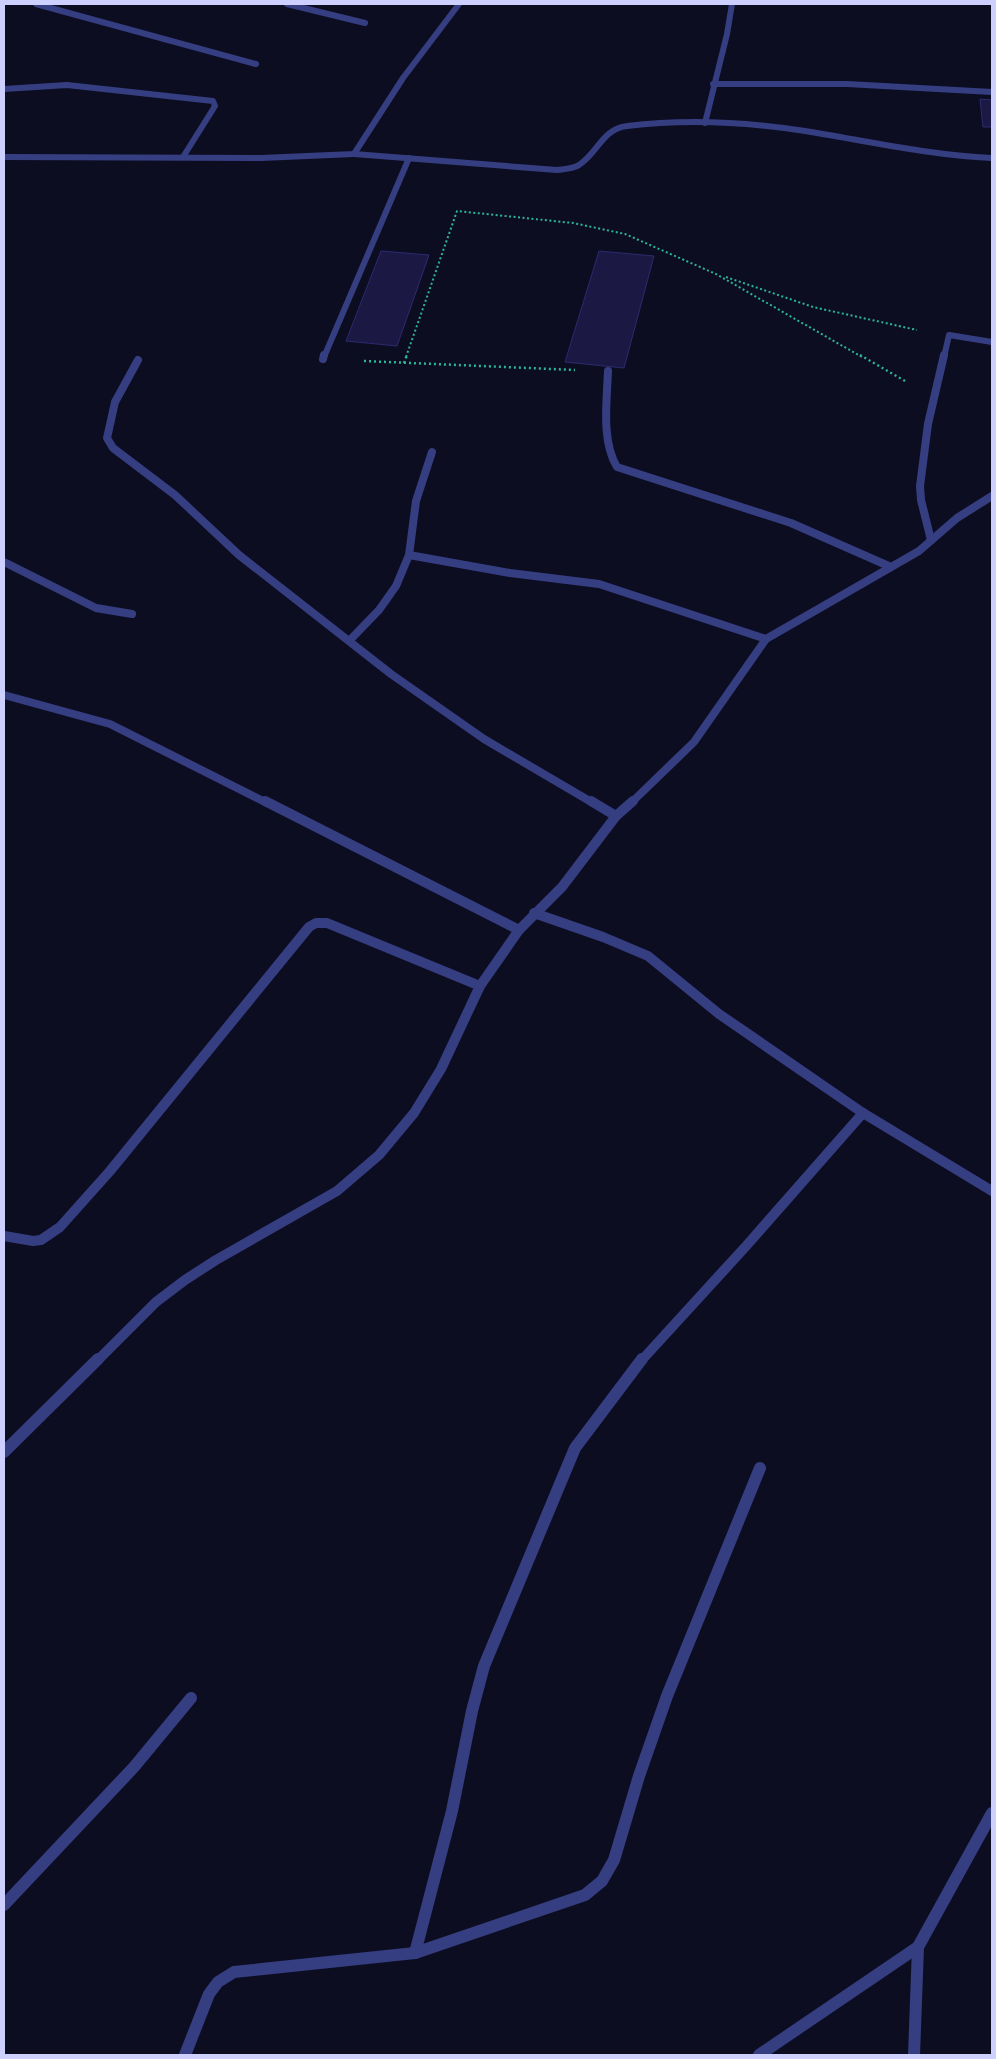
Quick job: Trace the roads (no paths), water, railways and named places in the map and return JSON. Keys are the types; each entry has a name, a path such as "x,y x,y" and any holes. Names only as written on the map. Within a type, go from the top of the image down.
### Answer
{"street":[{"path":"36,4 256,64"},
{"path":"287,4 365,23"},
{"path":"354,154 403,78 459,4"},
{"path":"705,123 713,84 729,30 732,4"},
{"path":"713,84 847,84 992,92"},
{"path":"4,89 67,85 213,102 215,106 183,157"},
{"path":"4,157 261,158 354,154 556,170 569,169 580,165 611,129 626,126 705,123 796,130 933,155 992,158"},
{"path":"323,359 394,187 409,158"},
{"path":"931,540 921,500 920,486 928,424 949,335 992,342"},
{"path":"138,360 115,402 107,438 113,448 176,495 239,555 391,674 484,739 616,816"},
{"path":"608,371 607,426 613,459 617,467 791,523 891,567"},
{"path":"350,640 379,610 396,586 409,555 416,502 432,452"},
{"path":"4,1452 156,1302 216,1260 337,1191 379,1155 414,1113 441,1069 480,986 519,930 562,887 616,816 648,788 694,742 766,639 919,551 958,518 992,496"},
{"path":"409,555 510,573 599,584 766,639"},
{"path":"4,562 96,608 132,614"},
{"path":"4,695 110,724 519,930"},
{"path":"534,913 603,937 648,956 719,1014 864,1113 992,1191"},
{"path":"4,1236 33,1241 41,1240 60,1227 110,1171 309,927 316,923 327,923 480,986"},
{"path":"415,1953 452,1811 472,1711 484,1666 575,1448 635,1367 864,1113"},
{"path":"185,2055 209,1994 218,1982 234,1972 415,1953 585,1895 602,1881 614,1860 639,1776 667,1696 760,1468"},
{"path":"4,1905 134,1767 191,1698"},
{"path":"914,2055 918,1947 992,1813"},
{"path":"759,2055 918,1947"}]}
